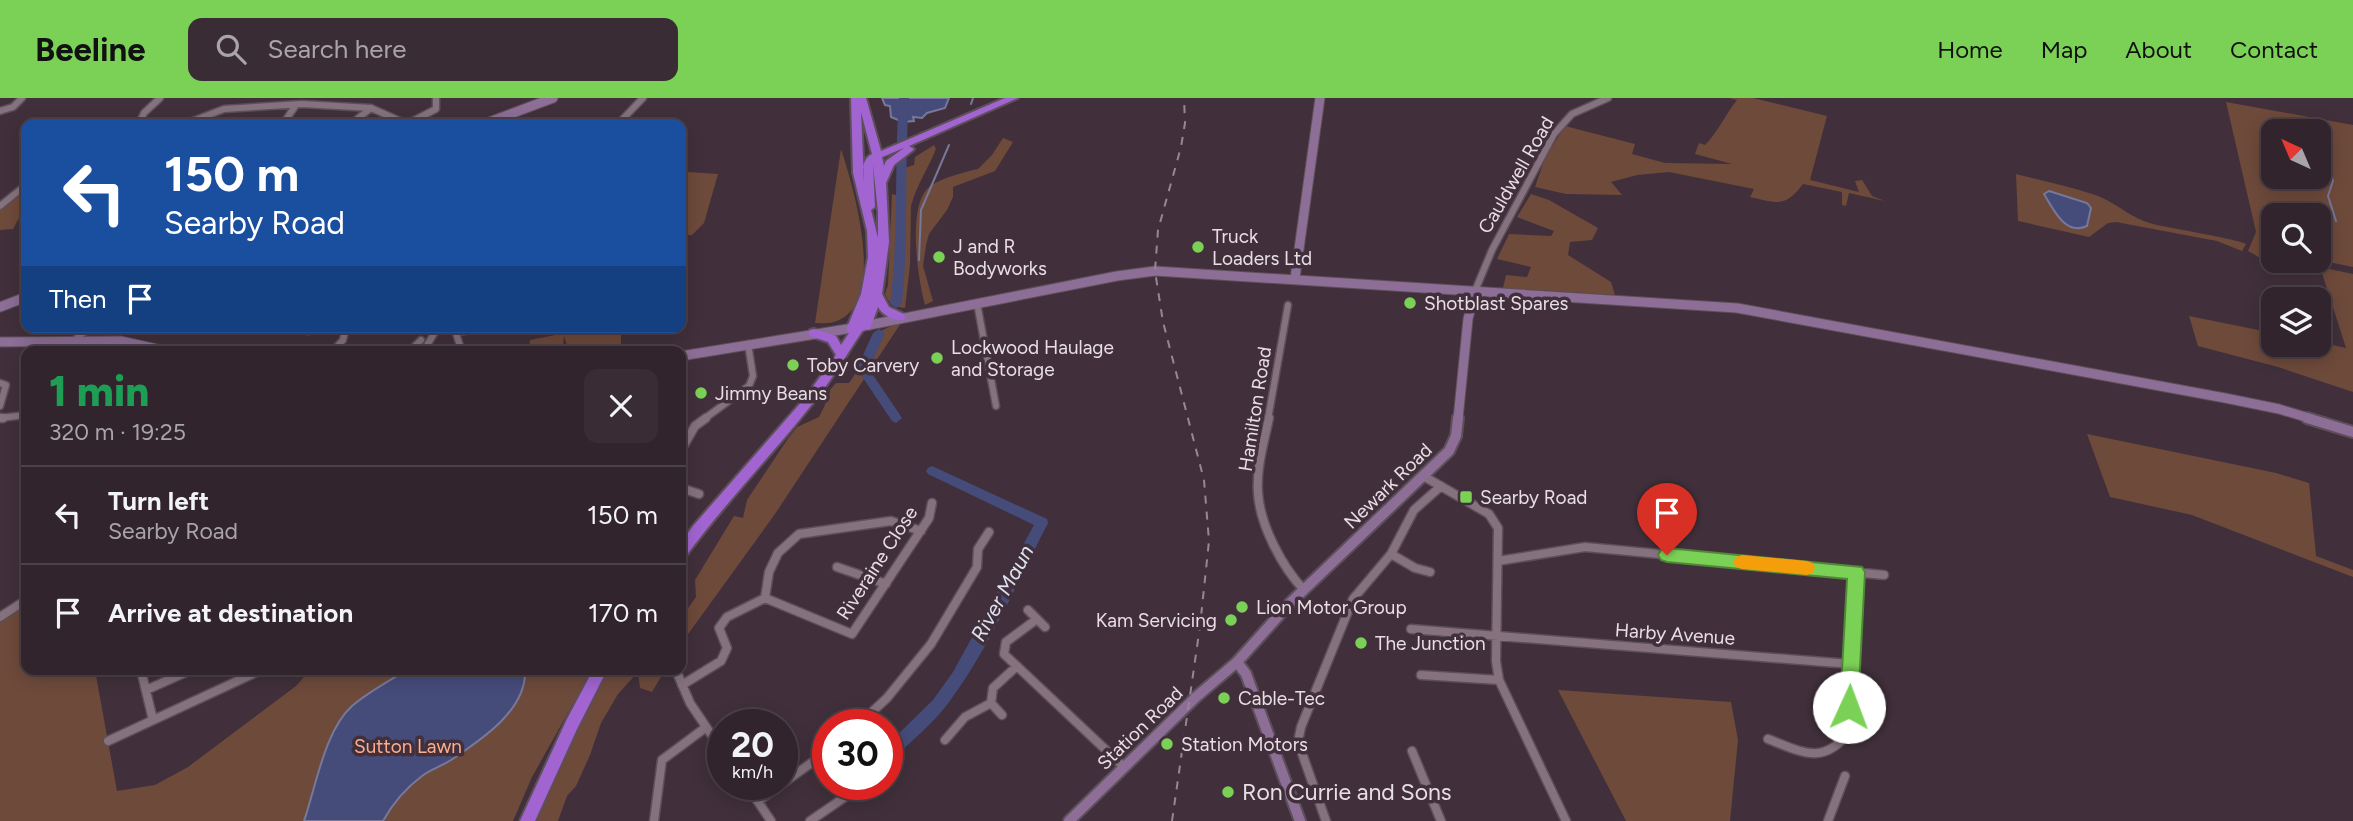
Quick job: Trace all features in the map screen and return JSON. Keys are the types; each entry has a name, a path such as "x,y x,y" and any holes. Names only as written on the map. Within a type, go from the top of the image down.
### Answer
{"highway":[{"path":"858,98 873,139 869,221"},
{"path":"858,98 859,184 873,239 872,269 860,324"},
{"path":"873,139 894,152 909,149 1013,98"},
{"path":"858,153 874,160 1026,98"},
{"path":"881,186 894,152"},
{"path":"686,546 800,412 842,356 877,295 881,257 881,186 874,160"},
{"path":"877,295 885,310 896,318"},
{"path":"814,333 832,339 842,356"},
{"path":"527,821 597,675"}],"main road":[{"path":"496,119 553,98"},
{"path":"1295,278 1320,98"},
{"path":"686,355 1155,271 1710,305 2225,398 2279,409 2353,432"},
{"name":"Newark Road","path":"1237,662 1263,630 1449,451 1457,436 1468,319 1475,291"},
{"path":"0,307 21,299"},
{"path":"0,342 121,341 144,346"},
{"path":"1237,662 1246,674 1300,821"},
{"name":"Station Road","path":"1069,821 1228,667 1237,662"}],"street":[{"path":"0,111 13,107 22,98"},
{"path":"141,119 160,98"},
{"path":"224,109 231,98"},
{"path":"286,105 290,98"},
{"path":"351,106 353,98"},
{"path":"417,119 436,109 436,98"},
{"path":"623,119 643,98"},
{"name":"Cauldwell Road","path":"1475,291 1492,250 1554,134 1572,114 1608,98"},
{"path":"198,119 224,109 286,105 370,108 397,119"},
{"path":"286,119 296,105"},
{"path":"357,119 370,108"},
{"path":"0,206 21,189"},
{"path":"976,303 996,406"},
{"name":"Hamilton Road","path":"1288,305 1258,479 1258,499 1279,549 1297,584 1304,590"},
{"path":"73,341 83,333"},
{"path":"415,346 421,340"},
{"path":"89,346 92,341"},
{"path":"686,441 695,426 749,386 753,376 748,344"},
{"path":"0,383 7,388 0,406"},
{"path":"0,418 21,416"},
{"path":"1425,477 1489,514 1498,528 1499,680 1566,821"},
{"name":"Newark Road","path":"1326,821 1298,742 1301,727 1353,599 1391,554 1414,510 1441,486"},
{"path":"686,490 699,494"},
{"name":"Riveraine Close","path":"765,598 852,634 922,531 929,518 932,503"},
{"path":"682,685 721,661 727,648 719,628 727,617 765,598 769,572 778,553 799,534 891,521 922,531"},
{"path":"875,709 931,644 977,567 978,549 989,537"},
{"path":"1498,561 1585,548 1884,575"},
{"path":"1391,554 1415,568 1430,572"},
{"path":"837,567 886,584"},
{"path":"1768,739 1814,755 1823,755 1844,742 1849,732 1856,572"},
{"path":"0,617 21,603"},
{"path":"1028,610 1045,627"},
{"path":"1037,619 1006,642 1004,654 1124,767"},
{"name":"Harby Avenue","path":"1410,629 1850,664"},
{"path":"991,703 993,688 1017,666"},
{"path":"142,675 153,720"},
{"path":"146,690 180,675"},
{"path":"108,740 250,675"},
{"path":"678,675 707,731"},
{"path":"1421,675 1499,680"},
{"path":"991,703 1002,715"},
{"path":"945,740 958,722 972,710 991,703"},
{"path":"654,821 662,760 705,728"},
{"path":"1412,751 1441,821"},
{"path":"771,821 758,801 812,762"},
{"path":"1828,821 1845,776"},
{"path":"810,821 841,800"}],"green space":[{"path":"1729,98 1753,98 1827,116 1810,180 1859,192 1855,181 1862,180 1872,196 1885,201 1849,193 1846,206 1842,205 1842,192 1803,184 1791,197 1774,202 1750,197 1754,189 1669,172 1637,175 1611,182 1622,195 1566,194 1535,187 1545,158 1565,126 1635,144 1632,154 1665,163 1732,164 1695,154 1699,143 1705,145 1710,140 1737,100"},
{"path":"2226,102 2320,119 2261,119 2261,189 2331,189 2331,121 2353,125 2353,267 2331,262 2331,203 2261,203 2261,258 2248,251 2256,232"},
{"path":"1003,138 1013,142 995,171 953,187 953,197 947,210 929,234 923,266 933,301 925,305 916,245 918,211 922,198 928,188 938,182 978,169 992,155"},
{"path":"934,145 936,149 911,206 910,265 905,308 901,308 890,303 885,294 888,285 892,194 899,196 898,170 914,165 915,157"},
{"path":"841,149 853,189 863,241 861,291 852,309 837,321 815,323"},
{"path":"686,171 718,174 704,223 692,235 686,235"},
{"path":"2016,174 2095,195 2157,225 2246,244 2242,251 2217,241 2116,222 2108,223 2089,237 2018,221","holes":["2049,191 2087,203 2091,209 2081,229 2058,216 2044,194"]},
{"path":"21,192 21,214 13,229 0,230 0,210"},
{"path":"1531,194 1549,200 1598,228 1592,240 1570,242 1568,255 1611,282 1615,295 1503,288 1506,275 1527,277 1531,267 1497,259 1509,234 1551,236 1554,231 1517,217"},
{"path":"2331,269 2353,274 2353,392 2278,367 2198,346 2189,316 2261,331 2261,357 2331,357 2331,345 2346,348 2331,301 2331,287 2326,287 2322,273 2331,273"},
{"path":"901,323 775,514 686,637 686,611 696,597 695,580 734,516 743,518 747,500 789,437 797,427 819,417 825,405 824,397 836,383 849,383 871,340 887,328"},
{"path":"566,333 621,333 621,346 567,346 564,336 563,346 530,346 530,340"},
{"path":"2087,434 2276,473 2309,483 2316,556 2353,570 2353,577 2192,515 2110,497"},
{"name":"Sutton Lawn","path":"21,606 21,675 96,675 117,791 155,785 188,767 296,686 306,675 589,675 532,777 513,821 0,821 0,620"},
{"path":"605,675 635,675 618,694 601,723 590,755 576,786 567,796 558,821 535,821 567,749"},
{"path":"638,675 662,675 652,692 640,688"},
{"path":"1558,690 1731,702 1738,740 1730,821 1626,821"}],"water":[{"path":"882,98 949,98 945,108 927,113 922,118 913,117 914,121 903,122 891,117 890,106 885,105"},
{"path":"2049,191 2087,203 2091,208 2087,226 2079,228 2066,224 2044,194"},
{"path":"399,675 525,675 524,685 518,698 500,722 463,752 416,781 400,796 383,821 304,821 322,759 335,729 352,706"}],"waterway":[{"name":"River Maun","path":"896,304 901,261 901,139 904,98"},
{"path":"971,104 973,98"},
{"path":"919,260 921,210 949,145"},
{"path":"2331,173 2331,187"},
{"path":"2330,189 2328,196 2336,221"},
{"name":"River Maun","path":"879,333 863,369 896,418"},
{"name":"River Maun","path":"903,739 931,712 958,676 1042,523 932,471"}],"railway":[{"path":"1172,821 1200,626 1209,541 1204,480 1163,322 1155,271 1158,230 1181,147 1185,123 1184,98"}],"slow traffic":[{"path":"1742,562 1807,568"}],"place":[{"name":"Truck Loaders Ltd","path":"1198,247"},
{"name":"J and R Bodyworks","path":"939,257"},
{"name":"Shotblast Spares","path":"1410,303"},
{"name":"Lockwood Haulage and Storage","path":"937,358"},
{"name":"Toby Carvery","path":"793,365"},
{"name":"Jimmy Beans","path":"701,393"},
{"name":"Searby Road","path":"1466,497"},
{"name":"Lion Motor Group","path":"1242,607"},
{"name":"Kam Servicing","path":"1231,620"},
{"name":"The Junction","path":"1361,643"},
{"name":"Cable-Tec","path":"1224,698"},
{"name":"Station Motors","path":"1167,744"},
{"name":"Ron Currie and Sons","path":"1228,792"}],"route":[{"path":"1667,555 1856,572 1849,707"}]}
